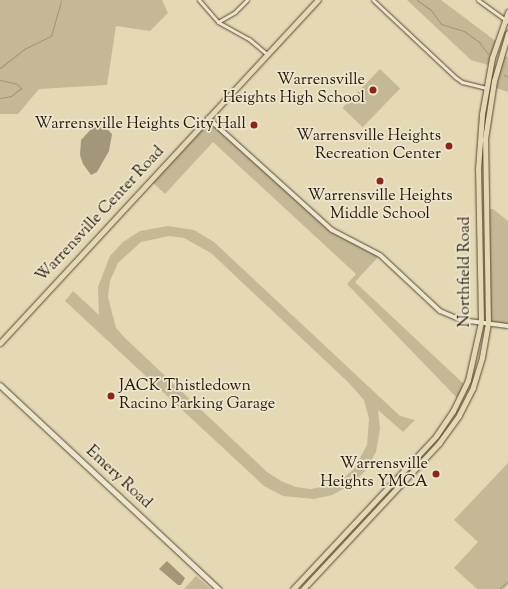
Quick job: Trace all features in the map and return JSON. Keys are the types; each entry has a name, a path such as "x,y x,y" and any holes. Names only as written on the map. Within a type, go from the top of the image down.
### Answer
{"main road":[{"name":"Warrensville Center Road","path":"0,343 318,0"},
{"name":"Northfield Road","path":"296,588 436,436 456,406 473,365 481,322 478,169 486,88 508,12"},
{"name":"Northfield Road","path":"303,589 440,443 462,410 481,363 488,323 485,139 494,80 508,33"},
{"name":"Emery Road","path":"0,385 219,589"},
{"path":"401,474 406,479"},
{"path":"378,499 383,504"},
{"path":"338,541 344,546"}],"street":[{"path":"199,0 218,22 249,39 267,54"},
{"path":"218,22 235,12 246,0"},
{"path":"373,0 455,77 462,82 486,88"},
{"path":"478,0 506,21"},
{"path":"208,118 332,230 380,256 444,313 462,320 508,326"}],"shaded area":[{"path":"0,0 162,0 168,13 150,31 116,26 107,85 39,89 18,114 0,114"},
{"path":"407,0 441,0 497,42 491,66 471,60"},
{"path":"501,55 508,57 508,92 493,87"},
{"path":"380,69 400,88 363,127 342,108"},
{"path":"208,118 332,230 380,255 355,282 466,386 459,400 347,284 356,274 213,142 165,194 151,181"},
{"path":"94,126 105,127 112,134 109,151 97,172 91,175 83,164 80,155 81,140"},
{"path":"486,209 493,209 508,221 508,326 488,323"},
{"path":"168,226 194,230 214,242 400,416 415,420 403,432 378,410 380,429 376,452 366,470 351,485 332,495 314,499 283,496 264,486 65,301 73,291 99,315 98,287 110,256 123,242 140,231","holes":["169,236 184,238 211,253 349,383 364,400 369,419 367,445 354,469 342,479 326,486 311,489 296,487 281,481 267,472 116,328 108,297 110,281 118,263 141,242"]},
{"path":"508,463 508,585 504,589 477,589 454,568 478,542 454,520"},
{"path":"167,561 185,578 181,585 178,585 159,569"},
{"path":"196,576 211,589 184,589"}],"waterway":[{"path":"0,68 24,49 51,36 61,0"},
{"path":"417,0 431,10 441,24 464,31 479,42 488,54"},
{"path":"504,75 508,77"},
{"path":"0,80 17,84 21,88 11,96 0,98"},
{"path":"499,589 508,581"}],"place":[{"name":"Warrensville Heights High School","path":"373,90"},
{"name":"Warrensville Heights City Hall","path":"254,125"},
{"name":"Warrensville Heights Recreation Center","path":"449,146"},
{"name":"Warrensville Heights Middle School","path":"380,181"},
{"name":"JACK Thistledown Racino Parking Garage","path":"111,396"},
{"name":"Warrensville Heights YMCA","path":"436,474"}]}
